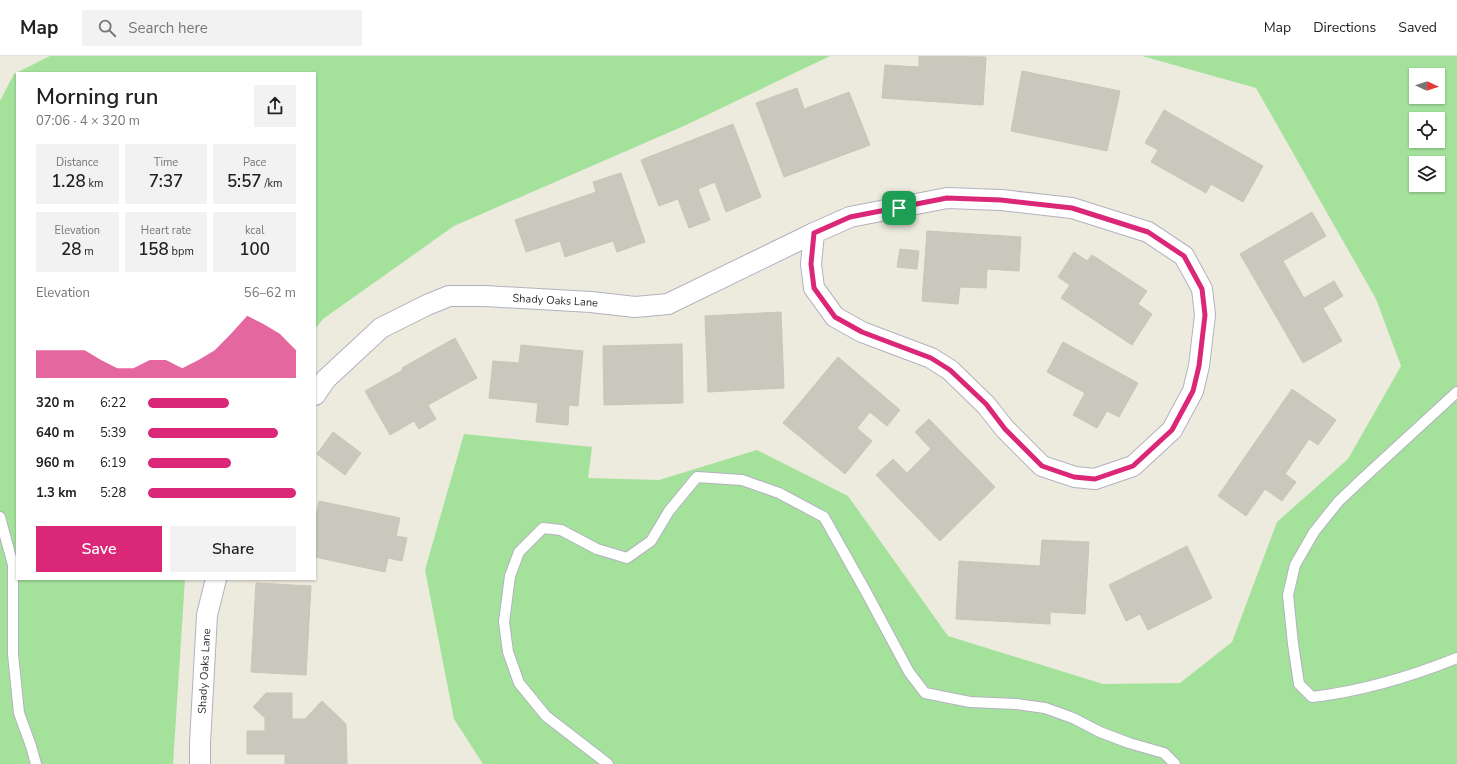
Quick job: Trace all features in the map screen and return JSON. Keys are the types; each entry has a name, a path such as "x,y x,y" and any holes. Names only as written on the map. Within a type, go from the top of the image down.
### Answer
{"street":[{"name":"Shady Oaks Lane","path":"316,394 326,379 381,328 427,304 449,296 485,296 591,302 635,307 668,304 814,233 850,217 947,198 1001,200 1072,208 1148,232 1184,256 1202,289 1205,315 1199,366 1193,391 1172,430 1133,466 1095,479 1074,477 1042,466 1005,429 986,404 950,370 931,358 862,332 835,317 814,288 811,264 814,233"},
{"name":"Shady Oaks Lane","path":"200,764 208,615 216,580"}],"lane":[{"path":"1457,392 1338,502 1314,532 1295,565 1288,596 1299,684 1312,697 1339,694 1395,681 1457,658"},
{"path":"608,764 546,716 519,683 508,652 504,622 510,576 519,552 543,528 561,530 597,549 627,558 651,541 669,511 697,476 742,480 779,492 824,517 909,672 924,693 970,702 1016,704 1045,708 1130,743 1164,753 1174,764"},
{"path":"0,517 12,565 12,654 19,713 36,764"}],"green space":[{"path":"50,56 830,56 686,125 454,226 323,319 316,328 316,72 18,72"},
{"path":"1142,56 1457,56 1457,764 483,764 454,719 425,570 464,434 592,447 588,478 659,480 757,450 848,496 948,636 1103,684 1180,683 1232,642 1277,522 1348,459 1401,366 1376,299 1256,88"},
{"path":"16,73 16,580 185,580 173,764 0,764 0,101 14,74"}],"building":[{"path":"919,56 986,57 983,105 882,98 885,65 919,67"},
{"path":"1022,71 1120,91 1107,151 1011,131"},
{"path":"797,88 804,109 849,92 870,145 784,177 756,103"},
{"path":"1164,110 1263,166 1243,202 1211,184 1206,193 1151,162 1158,150 1145,143"},
{"path":"733,124 761,197 726,212 715,182 698,189 710,220 689,228 678,199 659,206 641,160"},
{"path":"621,173 645,242 617,252 613,241 565,257 560,241 526,252 515,220 596,192 593,182"},
{"path":"1312,212 1326,236 1283,261 1304,298 1334,281 1343,296 1323,308 1342,341 1303,363 1240,254"},
{"path":"927,231 1021,237 1019,271 987,269 986,288 960,287 958,304 922,301"},
{"path":"900,249 919,251 917,269 897,267"},
{"path":"1074,252 1087,261 1092,255 1147,291 1138,304 1152,314 1132,345 1061,298 1070,285 1058,277"},
{"path":"781,312 784,388 708,392 705,316"},
{"path":"455,338 477,378 428,405 436,419 419,429 414,421 390,435 365,391"},
{"path":"1063,342 1138,383 1119,417 1107,411 1097,428 1073,415 1085,393 1047,372"},
{"path":"682,344 683,403 604,405 603,346"},
{"path":"521,345 583,351 578,406 569,405 568,425 536,422 538,403 489,398 493,361 519,363"},
{"path":"838,357 900,410 887,426 870,412 857,428 872,441 845,474 783,423"},
{"path":"1292,389 1336,420 1318,445 1309,439 1285,474 1296,482 1282,501 1265,489 1246,516 1218,496"},
{"path":"929,419 995,487 940,541 876,475 893,459 907,473 931,449 915,432"},
{"path":"333,432 361,453 345,475 317,454"},
{"path":"319,501 400,518 396,536 407,538 402,561 388,558 385,572 316,557 316,515"},
{"path":"1042,540 1089,542 1085,614 1050,612 1050,624 956,619 959,561 1040,566"},
{"path":"1187,546 1212,598 1148,630 1140,614 1126,621 1109,585"},
{"path":"256,583 311,586 306,675 251,672"},
{"path":"266,693 292,693 292,719 305,719 322,701 346,724 347,764 285,764 285,754 247,754 247,731 265,731 265,718 253,707"}],"route":[{"path":"947,198 1001,200 1072,208 1148,232 1184,256 1202,289 1205,315 1199,366 1193,391 1172,430 1133,466 1095,479 1074,477 1042,466 1005,429 986,404 950,370 931,358 862,332 835,317 814,288 811,264 814,233 850,217 899,208 947,198"}]}
